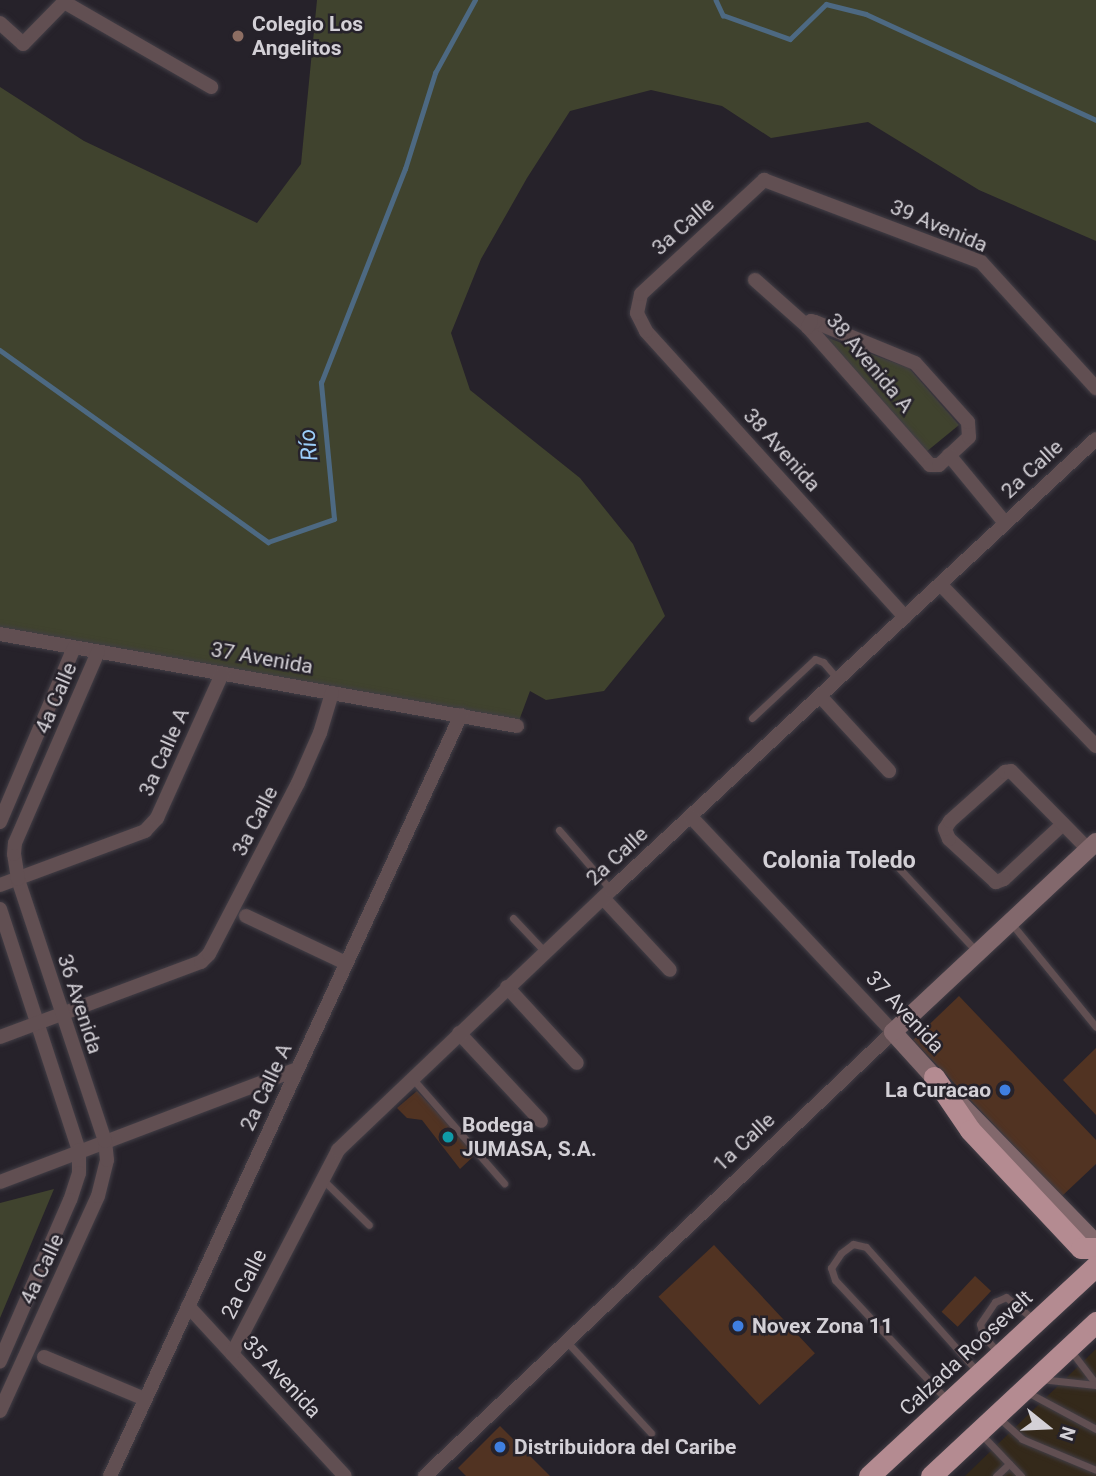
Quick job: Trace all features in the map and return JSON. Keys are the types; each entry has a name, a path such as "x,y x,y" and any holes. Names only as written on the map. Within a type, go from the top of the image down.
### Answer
{"highway":[{"path":"934,1077 970,1130 1080,1248 1093,1243"},
{"name":"Calzada Roosevelt","path":"869,1476 1096,1266"},
{"path":"932,1476 1096,1322"}],"street":[{"path":"0,23 21,44 65,1 211,87"},
{"name":"3a Calle","path":"637,307 641,294 651,283 764,180"},
{"name":"39 Avenida","path":"764,180 981,262 1096,388"},
{"path":"755,280 808,327"},
{"name":"38 Avenida","path":"637,307 640,321 646,331 905,617"},
{"name":"38 Avenida A","path":"811,321 915,363 971,427 969,437 949,455 936,466 930,465 808,327 811,321"},
{"name":"2a Calle","path":"232,1354 321,1178 338,1150 690,816 1096,439"},
{"path":"949,455 1005,523"},
{"path":"940,584 1096,746"},
{"name":"37 Avenida","path":"0,634 517,726"},
{"name":"4a Calle","path":"0,822 74,648"},
{"name":"4a Calle","path":"18,879 16,843 99,652"},
{"name":"3a Calle A","path":"0,885 145,831 158,818 222,674"},
{"name":"3a Calle","path":"61,1014 201,962 217,943 298,783 320,733 332,692"},
{"path":"820,696 889,771"},
{"name":"2a Calle A","path":"110,1476 461,715"},
{"path":"1063,824 1004,879 996,882 949,839 946,829 968,805 1005,772 1011,771 1063,824 1094,850"},
{"name":"37 Avenida","path":"690,816 934,1077"},
{"name":"1a Calle","path":"425,1476 1010,922 1094,850"},
{"name":"36 Avenida","path":"18,879 104,1141"},
{"path":"607,894 670,970"},
{"path":"0,909 79,1150 79,1173 70,1200 0,1361"},
{"path":"246,916 346,963"},
{"path":"507,988 577,1063"},
{"path":"0,1037 61,1014"},
{"path":"459,1033 541,1121"},
{"path":"0,1182 297,1069"},
{"name":"4a Calle","path":"0,1411 98,1196 107,1160 104,1141"},
{"name":"35 Avenida","path":"188,1306 345,1476"},
{"path":"8,1342 28,1350"},
{"path":"44,1357 145,1399"}],"lane":[{"path":"752,718 815,659 823,662 838,679"},
{"path":"559,830 607,894"},
{"path":"896,865 978,953"},
{"path":"513,918 545,953"},
{"path":"1010,922 1096,1027"},
{"path":"412,1077 504,1183"},
{"path":"321,1178 369,1225"},
{"path":"949,1402 835,1280 831,1268 841,1253 853,1244 866,1247 980,1374"},
{"path":"1000,1355 980,1329 981,1320 995,1302 1006,1297 1036,1321"},
{"path":"566,1342 651,1433"},
{"path":"1069,1347 1096,1385"},
{"path":"1029,1384 1096,1385"},
{"path":"1029,1384 1096,1429"},
{"path":"996,1415 1022,1439 1096,1470"},
{"path":"979,1432 1021,1476"},
{"path":"996,1476 1009,1464"}],"shaded area":[{"path":"1096,1349 1096,1476 965,1476"}],"green space":[{"path":"317,0 1096,0 1096,241 979,190 868,122 771,138 722,106 651,90 570,111 527,178 481,259 451,333 470,390 580,478 633,544 665,616 604,691 546,700 530,691 517,726 0,634 0,87 84,141 257,223 301,164"},
{"path":"823,336 909,368 959,425 926,452"},
{"path":"54,1189 0,1318 0,1203"}],"building":[{"name":"La Curacao","path":"959,996 1096,1140 1096,1164 1062,1196 913,1040"},
{"path":"1096,1048 1096,1115 1063,1080"},
{"name":"Bodega JUMASA, S.A.","path":"417,1091 476,1154 460,1169 422,1120 407,1118 397,1108"},
{"name":"Novex Zona 11","path":"714,1245 815,1353 759,1405 658,1297"},
{"path":"975,1276 991,1291 958,1327 942,1312"},
{"name":"Distribuidora del Caribe","path":"500,1426 550,1476 466,1476 458,1468"}],"waterway":[{"name":"Río","path":"0,350 268,542 334,519 321,383 405,169 435,73 475,0"},
{"path":"716,0 723,15 790,39 826,4 866,14 1096,120"}],"place":[{"name":"Colegio Los Angelitos","path":"238,36"},
{"name":"La Curacao","path":"1005,1090"},
{"name":"Bodega JUMASA, S.A.","path":"448,1137"},
{"name":"Novex Zona 11","path":"738,1326"},
{"name":"Distribuidora del Caribe","path":"500,1447"}],"district":[{"name":"Colonia Toledo","path":"839,861"}]}
